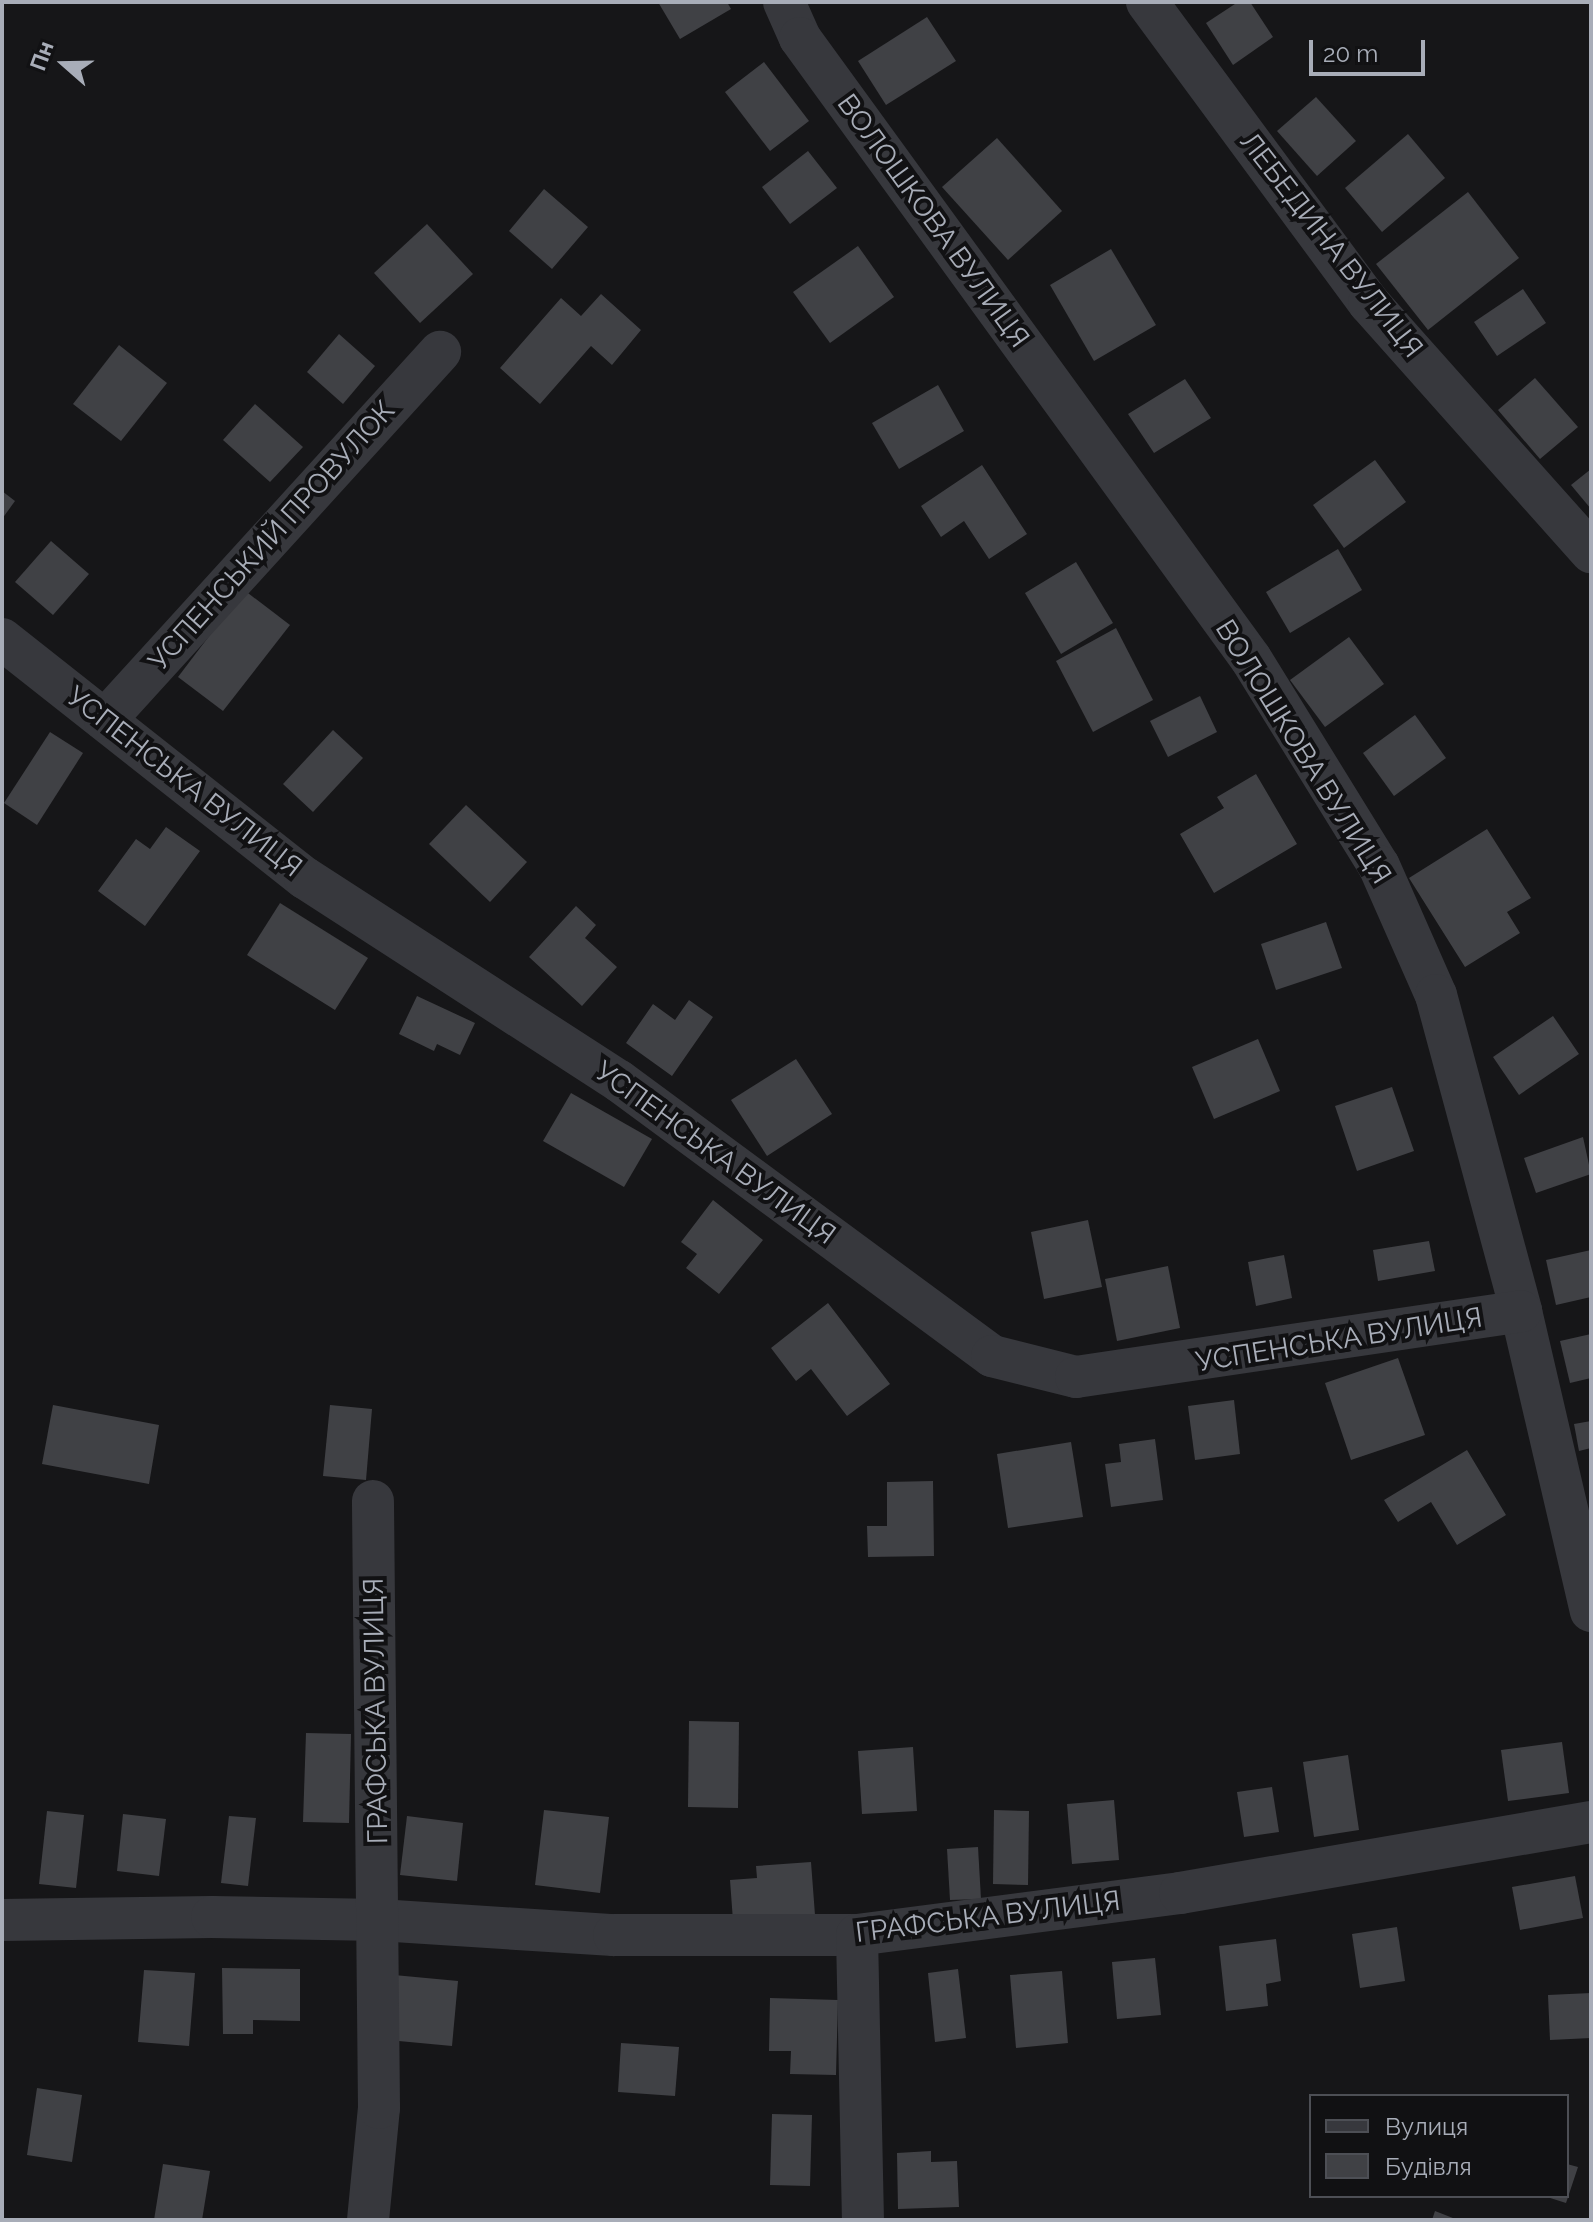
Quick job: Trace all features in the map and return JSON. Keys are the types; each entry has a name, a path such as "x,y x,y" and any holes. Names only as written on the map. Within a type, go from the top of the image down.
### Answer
{"street":[{"name":"ВОЛОШКОВА ВУЛИЦЯ","path":"784,2 800,38 1251,659 1379,866 1436,995 1521,1311 1591,1611"},
{"name":"ЛЕБЕДИНА ВУЛИЦЯ","path":"1147,2 1369,303 1591,552"},
{"name":"УСПЕНСЬКИЙ ПРОВУЛОК","path":"105,720 440,352"},
{"name":"УСПЕНСЬКА ВУЛИЦЯ","path":"2,639 305,878 619,1081 992,1356 1076,1377 1521,1311"},
{"name":"ГРАФСЬКА ВУЛИЦЯ","path":"368,2220 379,2108 373,1501"},
{"name":"ГРАФСЬКА ВУЛИЦЯ","path":"2,1920 379,1920 614,1935 857,1935 1180,1893 1591,1822"},
{"path":"857,1935 863,2220"}],"building":[{"path":"658,2 727,2 731,9 680,39"},
{"path":"1238,2 1250,2 1273,37 1233,65 1206,23"},
{"path":"927,17 956,61 886,105 858,61"},
{"path":"764,62 809,121 770,151 725,92"},
{"path":"1316,97 1356,141 1317,176 1277,131"},
{"path":"1408,134 1445,178 1382,232 1345,188"},
{"path":"997,138 1062,211 1008,260 942,187"},
{"path":"808,151 837,188 790,224 762,187"},
{"path":"544,189 588,227 552,269 509,231"},
{"path":"1468,192 1519,258 1428,330 1376,264"},
{"path":"427,224 473,274 420,323 374,273"},
{"path":"858,246 894,297 830,343 793,292"},
{"path":"1111,249 1156,325 1094,361 1050,285"},
{"path":"1523,289 1546,323 1497,356 1474,322"},
{"path":"601,294 641,330 612,365 591,346 540,404 500,368 561,298 581,316"},
{"path":"339,334 375,366 343,404 307,372"},
{"path":"119,345 167,383 121,441 73,404"},
{"path":"1535,378 1578,427 1540,459 1498,410"},
{"path":"1185,379 1211,418 1154,453 1128,414"},
{"path":"938,385 964,431 899,469 872,423"},
{"path":"255,404 303,447 270,482 223,440"},
{"path":"1375,460 1406,502 1344,548 1313,505"},
{"path":"982,465 1027,534 989,559 964,521 941,537 921,506"},
{"path":"1591,469 1591,509 1571,485"},
{"path":"2,491 15,501 2,519"},
{"path":"51,541 89,574 53,615 15,582"},
{"path":"1338,549 1362,590 1290,633 1266,592"},
{"path":"1076,562 1113,623 1061,654 1025,593"},
{"path":"244,590 290,625 223,711 178,677"},
{"path":"1116,628 1153,700 1093,732 1056,661"},
{"path":"1349,637 1384,684 1325,727 1290,680"},
{"path":"1200,696 1217,732 1168,757 1150,721"},
{"path":"1415,715 1446,758 1394,796 1363,753"},
{"path":"333,730 363,758 313,812 283,784"},
{"path":"50,732 83,753 37,825 4,803"},
{"path":"1256,774 1297,844 1214,893 1180,834 1224,808 1217,797"},
{"path":"466,805 527,862 490,902 429,844"},
{"path":"166,827 200,851 145,926 98,891 136,839 150,849"},
{"path":"1487,829 1531,898 1507,912 1520,933 1465,967 1409,878"},
{"path":"280,903 368,958 335,1010 247,955"},
{"path":"576,906 596,925 585,938 617,967 582,1006 529,957"},
{"path":"1326,922 1342,968 1276,990 1261,944"},
{"path":"417,996 475,1023 460,1055 437,1044 434,1051 399,1034"},
{"path":"689,1000 713,1017 672,1076 626,1043 653,1004 675,1020"},
{"path":"1553,1016 1579,1054 1519,1095 1493,1057"},
{"path":"1258,1039 1280,1091 1214,1119 1192,1067"},
{"path":"796,1059 832,1114 767,1156 731,1100"},
{"path":"1392,1087 1414,1151 1357,1171 1335,1106"},
{"path":"571,1093 652,1139 624,1187 543,1141"},
{"path":"1583,1137 1591,1174 1536,1193 1524,1158"},
{"path":"713,1200 763,1240 719,1294 686,1268 697,1254 681,1242"},
{"path":"1088,1220 1102,1287 1044,1299 1031,1232"},
{"path":"1429,1241 1435,1271 1378,1281 1373,1250"},
{"path":"1591,1250 1591,1297 1556,1305 1546,1260"},
{"path":"1284,1255 1292,1298 1256,1306 1248,1262"},
{"path":"1168,1266 1180,1328 1117,1341 1105,1279"},
{"path":"828,1303 890,1384 847,1416 811,1369 796,1381 771,1348"},
{"path":"1591,1334 1591,1378 1570,1383 1560,1341"},
{"path":"1398,1358 1425,1435 1351,1460 1325,1383"},
{"path":"1234,1400 1240,1454 1195,1460 1188,1406"},
{"path":"53,1405 159,1425 149,1484 42,1464"},
{"path":"330,1405 372,1409 366,1480 323,1476"},
{"path":"1591,1421 1591,1448 1579,1451 1574,1424"},
{"path":"1155,1439 1163,1500 1111,1507 1105,1464 1121,1462 1119,1444"},
{"path":"1071,1442 1083,1517 1008,1528 997,1454"},
{"path":"1467,1450 1506,1515 1457,1545 1431,1502 1398,1522 1384,1500"},
{"path":"933,1481 934,1556 868,1557 867,1526 887,1526 887,1482"},
{"path":"689,1721 739,1722 738,1808 688,1807"},
{"path":"306,1733 351,1734 349,1823 303,1822"},
{"path":"1562,1742 1569,1793 1508,1801 1501,1750"},
{"path":"913,1747 917,1811 862,1814 858,1751"},
{"path":"1348,1755 1359,1830 1314,1837 1303,1762"},
{"path":"1272,1787 1279,1832 1244,1837 1237,1792"},
{"path":"1114,1800 1119,1860 1072,1864 1067,1804"},
{"path":"544,1810 609,1817 600,1893 535,1885"},
{"path":"994,1810 1029,1811 1028,1885 993,1884"},
{"path":"47,1811 84,1815 76,1888 39,1884"},
{"path":"123,1814 166,1819 159,1876 117,1871"},
{"path":"229,1816 256,1818 248,1886 221,1883"},
{"path":"407,1816 463,1823 457,1881 400,1875"},
{"path":"978,1847 981,1899 950,1900 947,1849"},
{"path":"811,1862 815,1915 733,1921 730,1880 757,1878 756,1866"},
{"path":"1575,1876 1583,1918 1520,1930 1512,1887"},
{"path":"1397,1927 1405,1981 1360,1988 1352,1934"},
{"path":"1276,1939 1281,1981 1266,1984 1268,2006 1226,2011 1219,1946"},
{"path":"1155,1958 1161,2015 1117,2019 1112,1962"},
{"path":"222,1968 300,1969 300,2021 253,2020 253,2034 223,2034"},
{"path":"958,1969 966,2038 935,2042 928,1973"},
{"path":"144,1970 195,1973 189,2046 138,2042"},
{"path":"1062,1971 1068,2043 1016,2048 1010,1975"},
{"path":"394,1975 458,1981 452,2046 388,2040"},
{"path":"1591,1993 1591,2038 1550,2040 1548,1995"},
{"path":"770,1998 838,2000 836,2075 790,2074 791,2051 769,2051"},
{"path":"621,2043 679,2047 675,2096 618,2092"},
{"path":"37,2088 82,2095 72,2162 27,2155"},
{"path":"772,2114 812,2115 810,2186 770,2185"},
{"path":"931,2151 931,2162 957,2161 959,2207 898,2209 897,2153"},
{"path":"163,2164 210,2171 202,2220 154,2220"},
{"path":"1569,2165 1578,2167 1569,2194"},
{"path":"1550,2198 1568,2198 1566,2203"},
{"path":"1435,2211 1458,2220 1432,2220"}]}
